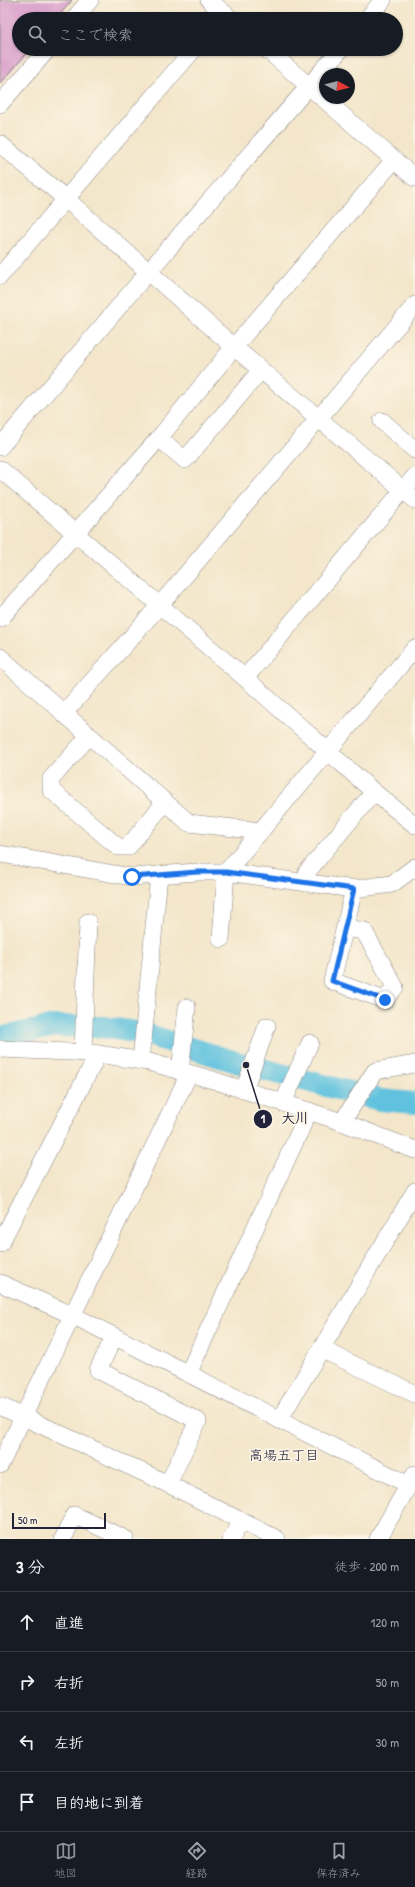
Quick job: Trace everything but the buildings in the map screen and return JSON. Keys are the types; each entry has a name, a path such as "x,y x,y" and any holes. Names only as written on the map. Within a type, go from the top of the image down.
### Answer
{"street":[{"path":"80,12 90,0"},
{"path":"209,0 220,12"},
{"path":"373,12 383,0"},
{"path":"0,104 42,56"},
{"path":"0,276 188,56"},
{"path":"274,56 415,178"},
{"path":"0,447 149,271 335,56"},
{"path":"0,144 149,271 234,347 409,495"},
{"path":"0,619 159,438 234,347 394,160"},
{"path":"63,714 160,605 415,305"},
{"path":"159,438 185,460 261,370"},
{"path":"382,421 415,450"},
{"path":"0,468 246,678 374,792 415,824"},
{"path":"246,678 409,495 415,476"},
{"path":"221,939 226,872 415,648"},
{"path":"0,657 88,736 189,823 261,831"},
{"path":"88,736 51,779 51,790 118,847 128,847 165,802"},
{"path":"306,882 307,872 374,792"},
{"path":"0,854 132,877 226,872 354,889 392,884 415,867"},
{"path":"141,1061 159,875"},
{"path":"345,928 354,889"},
{"path":"0,1244 90,1053 88,922"},
{"path":"0,1465 24,1417 185,1073 187,1007"},
{"path":"244,1090 267,1026"},
{"path":"283,1103 310,1043"},
{"path":"0,1049 90,1053 141,1061 213,1080 244,1090 342,1122 415,1150"},
{"path":"342,1122 375,1071 415,1064"},
{"path":"188,1374 308,1111"},
{"path":"279,1420 415,1191"},
{"path":"0,1283 72,1315 279,1420 412,1480 378,1539"},
{"path":"114,1337 98,1370 198,1421 168,1484"},
{"path":"321,1349 415,1394"},
{"path":"0,1406 168,1484 277,1539"},
{"path":"63,1539 74,1514 125,1539"},
{"path":"231,1539 241,1521"}],"waterway":[{"path":"0,1038 54,1026 102,1027 142,1033 246,1065 380,1100 415,1103"}],"place":[{"name":"大川","path":"246,1065"}],"district":[{"name":"高場五丁目","path":"284,1454"}],"route":[{"path":"132,877 197,872 226,872 354,889 332,981 385,1000"}]}
